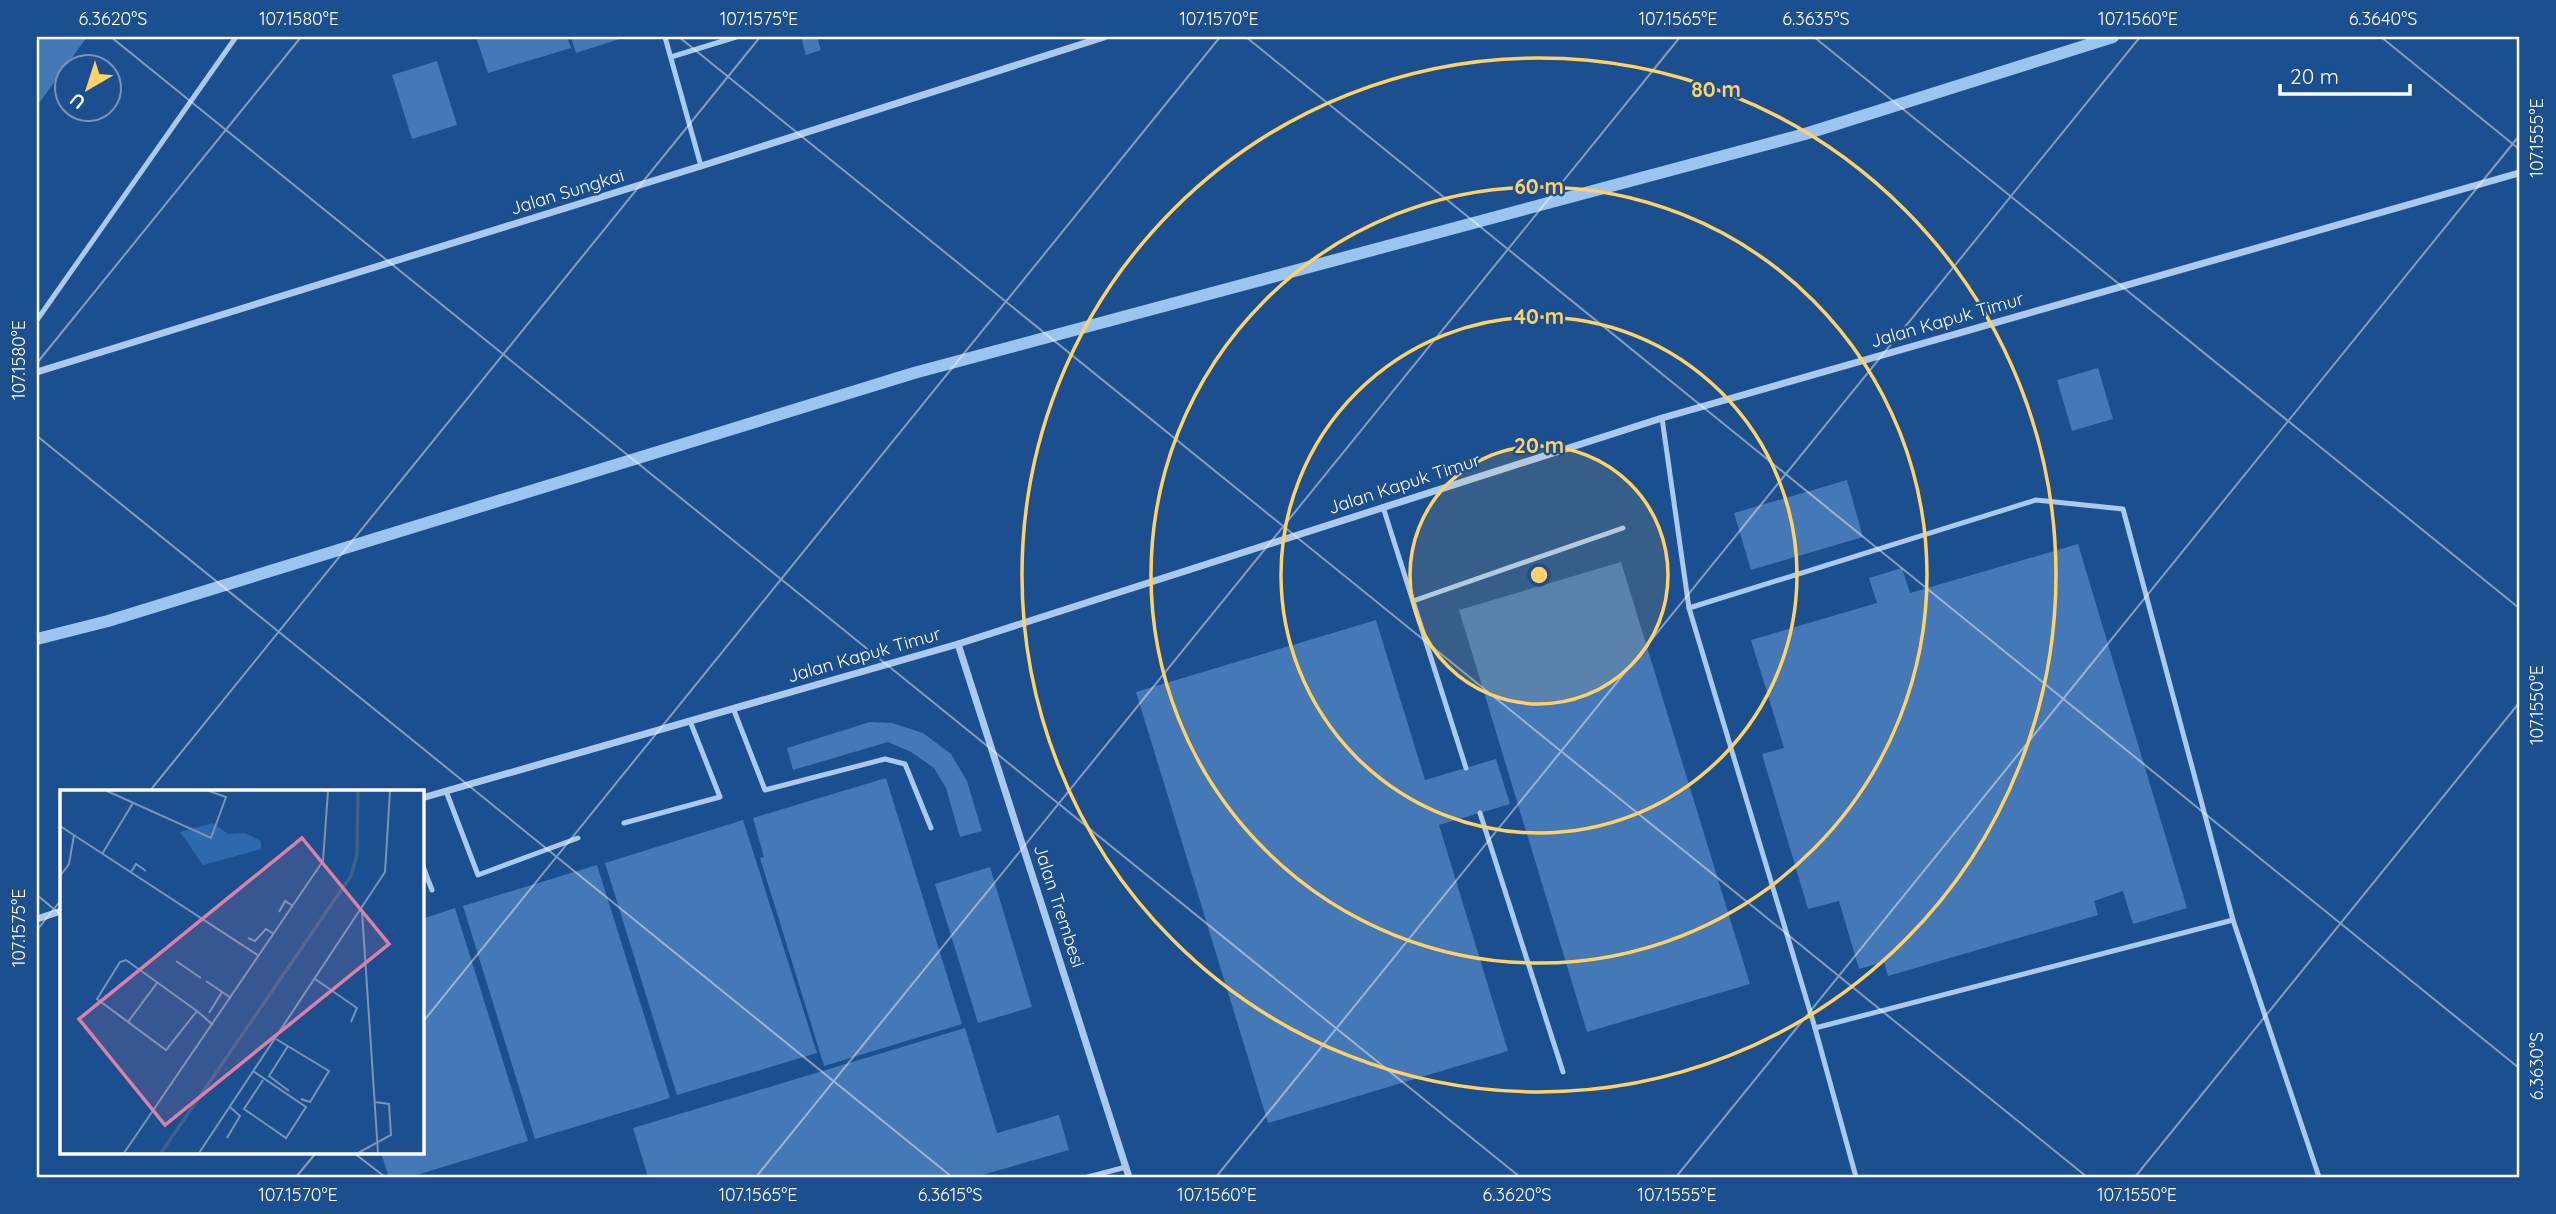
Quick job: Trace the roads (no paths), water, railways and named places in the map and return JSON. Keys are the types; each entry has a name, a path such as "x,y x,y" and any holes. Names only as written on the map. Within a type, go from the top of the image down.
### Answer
{"street":[{"name":"Jalan Sungkai","path":"37,372 701,166 1104,37"},
{"name":"Jalan Kapuk Timur","path":"424,797 958,644 1662,418 2519,173"},
{"name":"Jalan Trembesi","path":"958,644 1129,1177"},
{"path":"37,919 60,911"}],"lane":[{"path":"37,320 236,37"},
{"path":"665,37 701,166"},
{"path":"671,57 736,37"},
{"path":"1662,418 1689,608 1815,1028 1856,1177"},
{"path":"1689,608 2036,500 2123,509 2234,920 2319,1177"},
{"path":"1383,507 1466,768"},
{"path":"1413,601 1623,528"},
{"path":"733,709 765,790 885,759 905,764 931,828"},
{"path":"624,823 720,797 690,721"},
{"path":"446,791 478,875 578,838"},
{"path":"1480,813 1563,1072"},
{"path":"424,869 432,890"},
{"path":"1815,1028 2234,920"},
{"path":"1088,1177 1126,1167"}],"waterway":[{"path":"37,639 108,621 914,373 1805,134 2113,37"}]}
